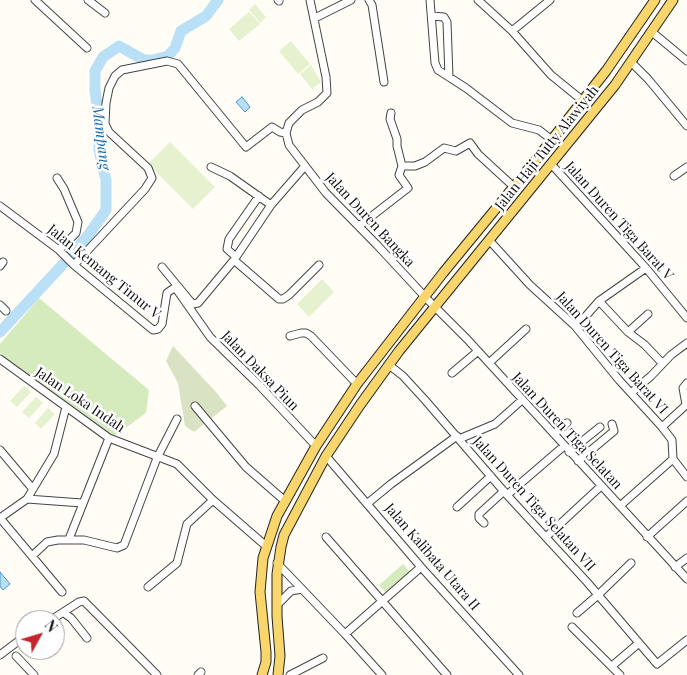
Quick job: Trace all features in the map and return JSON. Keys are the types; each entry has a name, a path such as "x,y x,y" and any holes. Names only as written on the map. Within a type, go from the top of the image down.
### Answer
{"main road":[{"name":"Jalan Haji Tutty Alawiyah","path":"262,675 266,662 266,652 260,592 266,546 274,523 285,501 316,446 357,384 583,101 655,0"},
{"name":"Jalan Haji Tutty Alawiyah","path":"278,675 280,656 277,563 284,535 326,456 357,409 399,352 615,85 673,0"},
{"path":"389,343 394,341 398,343 400,346 399,352"}],"street":[{"path":"35,0 87,48"},
{"path":"88,0 105,13"},
{"path":"72,263 145,189 152,178 148,168 109,132 105,124 109,88 115,76 122,70 167,61 178,64 246,147 272,126 280,132 286,133 292,119 302,110 318,102 327,93 326,77 310,0"},
{"path":"315,18 351,0"},
{"path":"369,0 372,6 384,82"},
{"path":"430,0 436,66 438,70 512,123 539,130 552,140"},
{"path":"478,0 512,31 551,75 583,101"},
{"path":"512,31 550,0"},
{"path":"432,16 444,17 447,22 449,77"},
{"path":"652,32 687,61"},
{"path":"631,62 648,79 687,126"},
{"path":"359,226 408,188 399,174 402,166 397,139 390,119 391,113"},
{"name":"Jalan Duren Bangka","path":"286,133 289,145 326,193 426,299"},
{"path":"402,166 415,166 425,162 444,148 456,151 470,143 478,154 514,187"},
{"name":"Jalan Duren Tiga Barat V","path":"552,164 646,268 687,318"},
{"path":"162,267 193,304 201,301 235,258 271,205 305,166"},
{"path":"211,167 230,176 271,205"},
{"path":"674,176 687,167"},
{"path":"57,178 64,189 78,222 76,232 61,252"},
{"path":"259,196 228,239 228,248 235,258 279,299 289,295 319,265"},
{"name":"Jalan Kemang Timur V","path":"0,206 61,252 153,330 161,326 166,294 171,289 177,290 190,309"},
{"name":"Jalan Duren Tiga Barat VI","path":"489,240 530,286 574,326 662,426 672,440 673,459"},
{"path":"574,326 599,301 646,268"},
{"name":"Jalan Duren Tiga Selatan","path":"426,299 478,351 687,579"},
{"path":"599,301 662,364"},
{"name":"Jalan Daksa Piun","path":"190,309 210,337 259,385 316,446"},
{"path":"628,332 648,314"},
{"path":"489,363 526,329"},
{"path":"290,336 302,333 311,336 357,384"},
{"path":"631,393 687,343"},
{"path":"452,373 478,351"},
{"name":"Jalan Loka Indah","path":"0,359 109,438 157,458 177,464 213,500 266,546"},
{"name":"Jalan Duren Tiga Selatan VII","path":"389,365 409,382 657,664 687,640"},
{"path":"662,426 686,405 684,388 687,383"},
{"path":"368,503 458,438 495,424 522,400"},
{"path":"195,406 246,468 285,501"},
{"path":"62,592 0,518 27,499 54,454 66,407"},
{"path":"32,556 50,541 69,539 97,542 117,548 124,545 157,458 177,419"},
{"path":"554,434 567,423"},
{"path":"578,461 614,431 612,424"},
{"path":"569,452 600,427"},
{"path":"69,539 109,438"},
{"path":"484,523 479,518 479,514 564,446"},
{"path":"0,450 32,488"},
{"name":"Jalan Kalibata Utara II","path":"326,456 514,673"},
{"path":"620,506 673,459 687,478"},
{"path":"457,507 491,476"},
{"path":"546,537 601,486"},
{"path":"27,499 82,503"},
{"path":"148,587 177,563 187,524 213,500"},
{"path":"647,537 687,501"},
{"path":"326,537 447,675"},
{"path":"675,567 687,558"},
{"path":"277,563 382,675"},
{"path":"578,613 630,563"},
{"path":"345,634 421,567"},
{"path":"277,604 292,591 302,589"},
{"path":"65,612 84,601 157,675"},
{"path":"65,614 71,618 87,638"},
{"path":"572,627 620,675"},
{"path":"612,666 639,643"},
{"path":"0,655 15,644"},
{"path":"290,675 323,658"},
{"path":"20,660 34,675"}],"green space":[{"path":"255,4 266,17 260,23 249,10"},
{"path":"249,12 260,24 239,41 229,29"},
{"path":"291,41 310,64 298,74 279,51"},
{"path":"311,65 321,82 312,89 300,74"},
{"path":"170,142 215,187 193,209 148,164"},
{"path":"322,279 334,292 309,317 297,304"},
{"path":"39,298 149,390 146,413 114,436 0,353 0,344"},
{"path":"173,346 227,406 194,432 185,426 178,383 166,361"},
{"path":"24,386 31,392 17,407 10,401"},
{"path":"36,397 43,403 29,418 22,412"},
{"path":"48,408 55,414 41,429 35,423"},
{"path":"403,564 411,573 387,594 379,585"}],"water":[{"path":"242,97 250,107 245,112 236,102"},
{"path":"0,572 10,584 3,590 0,586"}],"waterway":[{"name":"Mampang","path":"0,332 87,237 106,210 106,180 99,150 99,121 95,90 95,71 103,57 119,46 144,60 168,56 175,48 181,31 206,16 218,0"}]}
